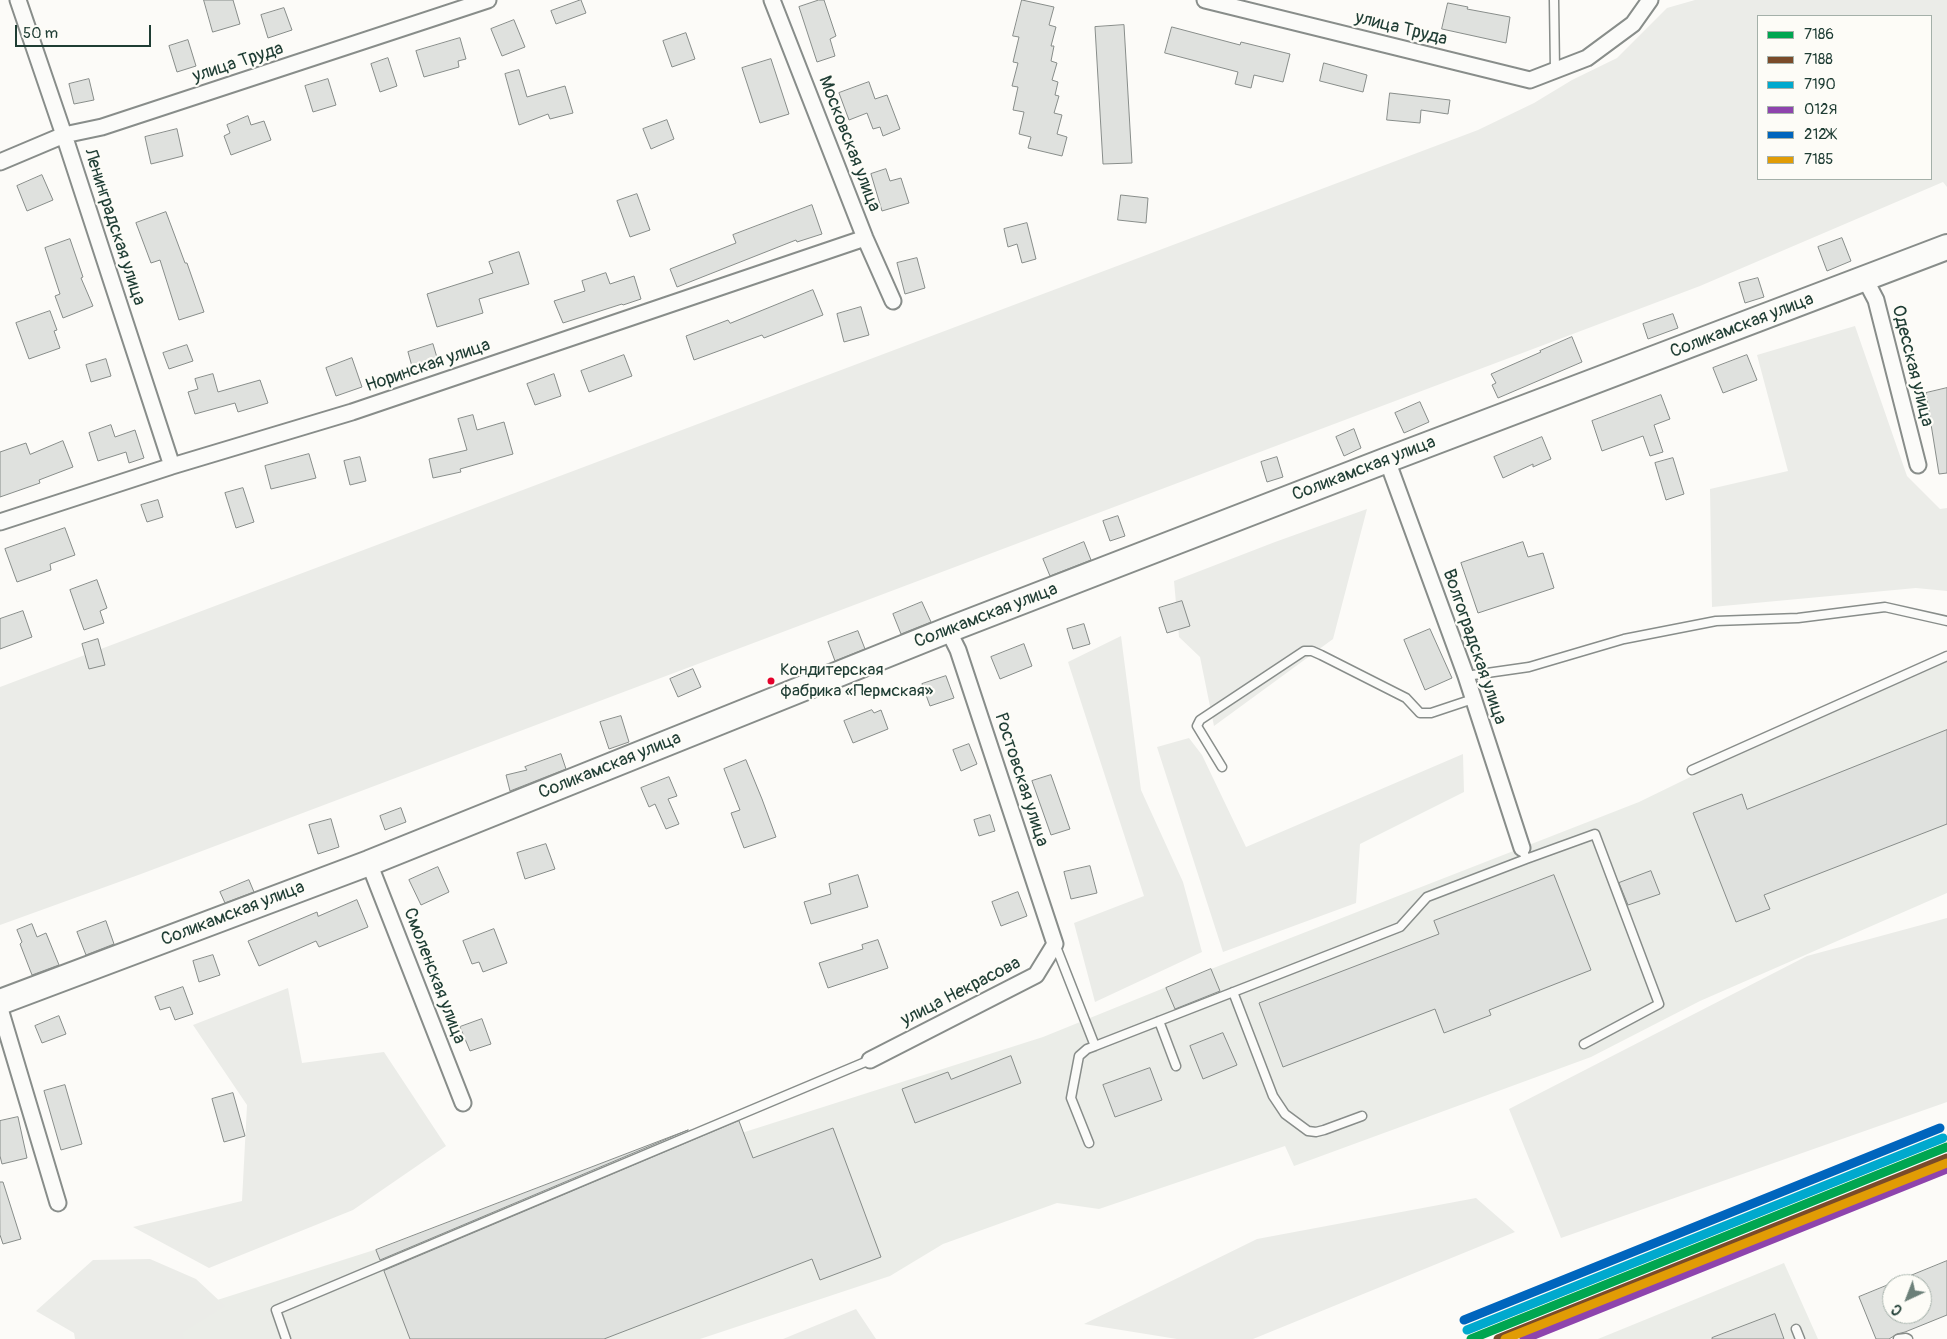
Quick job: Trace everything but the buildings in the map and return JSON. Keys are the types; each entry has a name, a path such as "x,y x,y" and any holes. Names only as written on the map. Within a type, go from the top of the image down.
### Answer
{"main road":[{"name":"Соликамская улица","path":"0,1002 370,863 948,630 1387,460 1947,247"}],"street":[{"name":"Ленинградская улица","path":"18,0 172,466"},
{"name":"улица Труда","path":"0,162 64,135 102,127 488,0"},
{"name":"Московская улица","path":"772,0 865,238 893,301"},
{"name":"улица Труда","path":"1205,0 1530,80 1555,70"},
{"path":"1555,70 1587,58 1633,24 1650,0"},
{"name":"Норинская улица","path":"0,522 172,466 352,412 865,238"},
{"name":"Одесская улица","path":"1865,279 1876,300 1918,465"},
{"name":"Волгоградская улица","path":"1387,460 1466,676 1524,853"},
{"name":"Ростовская улица","path":"948,630 958,650 1055,944"},
{"name":"Смоленская улица","path":"370,863 463,1103"},
{"name":"улица Некрасова","path":"870,1060 1036,975 1055,944"},
{"path":"0,1009 58,1203"}],"lane":[{"path":"1554,0 1555,70"},
{"path":"1466,676 1528,667 1624,639 1716,621 1798,618 1885,607 1947,621"},
{"path":"1222,767 1200,734 1197,726 1200,720 1304,651 1312,651 1321,655 1406,698 1420,713 1430,713 1473,699"},
{"path":"1692,770 1947,656"},
{"path":"1089,1143 1071,1098 1079,1056 1087,1049 1400,927 1427,897 1524,853 1595,834 1659,1004 1584,1044"},
{"path":"1055,944 1094,1046"},
{"path":"1233,992 1273,1096 1285,1114 1308,1131 1316,1132 1362,1116"},
{"path":"1159,1021 1176,1066"},
{"path":"286,1339 276,1310 870,1060"},
{"path":"1796,1329 1800,1339"},
{"path":"1898,1339 1908,1339"}],"shaded area":[{"path":"1695,0 1947,0 1947,187 1943,182 1700,286 141,874 0,925 0,687 1478,130 1534,103 1572,80 1617,58 1667,8"},
{"path":"1855,326 1907,476 1940,509 1947,508 1947,591 1916,588 1712,607 1710,489 1788,471 1757,355"},
{"path":"1367,509 1333,639 1214,726 1200,657 1179,637 1174,581"},
{"path":"1121,636 1141,790 1183,882 1202,952 1095,1002 1074,923 1144,896 1068,662"},
{"path":"1947,652 1947,893 1700,1001 1591,1057 1294,1166 1285,1146 1099,1209 1057,1203 943,1244 890,1276 700,1339 149,1339 145,1323 1043,1037 1211,969 1639,802"},
{"path":"1189,738 1202,755 1246,847 1463,754 1464,792 1360,844 1356,903 1223,952 1157,747"},
{"path":"1947,918 1947,1102 1561,1238 1509,1109 1807,956"},
{"path":"288,988 302,1063 384,1052 446,1146 353,1210 209,1268 133,1227 242,1201 247,1105 193,1025"},
{"path":"1476,1198 1515,1232 1253,1339 1177,1339 1084,1324 1257,1239"},
{"path":"150,1259 196,1279 225,1306 183,1332 184,1339 75,1339 74,1333 36,1311 93,1260"},
{"path":"1784,1263 1818,1339 1598,1339"},
{"path":"856,1309 876,1339 783,1339"}],"transit line":[{"name":"212Ж","path":"1464,1320 1940,1128"},
{"name":"7190","path":"1467,1330 1943,1138"},
{"name":"7186","path":"1471,1339 1947,1147"},
{"name":"7188","path":"1498,1339 1947,1158"},
{"name":"7185","path":"1505,1339 1947,1163"},
{"name":"012Я","path":"1524,1339 1947,1169"}],"place":[{"name":"Кондитерская фабрика «Пермская»","path":"771,681"}]}
